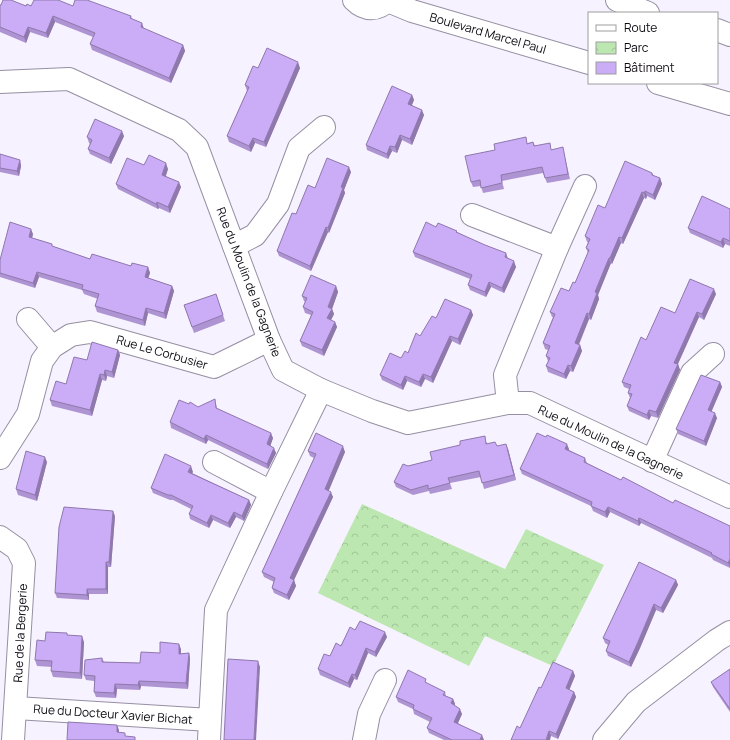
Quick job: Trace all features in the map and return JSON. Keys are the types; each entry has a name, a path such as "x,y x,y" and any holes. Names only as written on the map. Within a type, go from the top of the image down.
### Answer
{"street":[{"path":"354,0 364,7 370,8 377,8 388,0"},
{"name":"Boulevard Marcel Paul","path":"388,0 412,11 588,63"},
{"path":"617,0 646,12"},
{"path":"718,30 730,35"},
{"name":"Rue du Moulin de la Gagnerie","path":"0,82 69,79 178,130 197,147 269,340 283,370 321,390 372,411 408,422 508,403 530,403 730,497"},
{"path":"661,84 730,104"},
{"path":"234,246 255,235 278,204 299,148 324,127"},
{"path":"508,403 505,375 585,186"},
{"path":"472,215 558,248"},
{"path":"28,319 52,347"},
{"name":"Rue Le Corbusier","path":"0,458 28,414 42,361 52,347 71,335 90,332 214,367 269,340"},
{"path":"652,461 692,373 713,354"},
{"name":"Rue du Docteur Xavier Bichat","path":"16,708 209,730 216,610 321,390"},
{"path":"214,462 271,492"},
{"name":"Rue de la Bergerie","path":"0,537 17,548 24,563 14,740"},
{"path":"604,740 636,702 717,640 730,632"},
{"path":"364,740 369,714 385,680"}],"green space":[{"path":"362,504 505,569 526,529 604,565 553,666 485,636 469,666 318,593"}],"building":[{"path":"3,0 11,0 26,6 27,4 31,6 34,0 58,0 73,6 75,0 87,0 131,16 130,18 142,23 141,27 183,45 169,78 90,44 95,33 53,16 46,33 28,27 24,37 0,27 0,5"},
{"path":"267,48 298,62 264,142 253,138 249,146 227,136 249,87 245,85 253,66 258,68"},
{"path":"392,86 412,95 408,104 422,110 410,139 400,135 395,147 390,146 387,154 366,145"},
{"path":"95,119 122,131 109,158 88,149 92,140 87,137"},
{"path":"526,137 527,144 533,142 534,146 550,143 551,150 563,147 568,174 545,178 542,167 501,175 502,183 481,188 480,180 471,182 465,156 495,150 494,144"},
{"path":"0,154 20,160 17,171 0,168"},
{"path":"149,155 166,163 162,175 179,182 168,207 157,202 156,204 116,184 127,158 144,165"},
{"path":"327,158 349,167 328,228 326,227 310,266 277,251 292,213 296,214 308,185 315,188"},
{"path":"625,161 660,178 653,195 645,191 644,193 642,192 622,238 619,237 595,292 597,293 589,314 587,313 575,343 580,345 571,366 568,365 564,374 546,366 550,358 546,356 550,346 543,343 555,314 550,312 561,288 569,291 573,282 575,283 589,250 586,248 590,239 585,236 598,205 605,208"},
{"path":"702,196 730,209 730,241 723,238 721,242 688,228"},
{"path":"10,222 31,229 29,237 52,244 52,246 90,259 92,254 131,266 132,263 148,267 145,277 172,286 164,313 146,308 143,320 95,306 99,294 82,289 83,285 37,272 33,283 0,273 0,260"},
{"path":"426,222 436,227 438,223 506,253 505,257 514,261 502,288 489,282 485,292 468,285 472,275 413,252"},
{"path":"311,275 336,286 328,307 332,309 327,318 335,322 322,350 300,341 313,312 303,307 307,298 302,296"},
{"path":"690,279 714,289 702,314 697,312 674,363 678,364 656,412 649,410 647,415 627,406 632,394 628,393 631,385 622,382 641,337 646,340 661,307 675,313"},
{"path":"216,294 223,315 192,327 184,305"},
{"path":"445,299 471,310 458,339 450,336 431,377 423,374 419,382 405,376 401,385 380,375 390,353 401,358 405,351 408,353 416,333 420,336 432,316 436,318"},
{"path":"92,342 118,350 112,372 105,370 104,375 100,374 90,410 50,400 56,381 66,384 74,357 87,360"},
{"path":"701,375 720,382 708,410 715,413 704,441 676,429"},
{"path":"215,399 216,408 271,433 267,444 274,448 267,464 206,435 204,439 170,422 179,400 189,404 190,402 198,407"},
{"path":"316,433 343,446 325,489 331,492 290,578 294,580 287,595 272,588 275,578 262,572 316,454 308,451"},
{"path":"537,433 546,437 547,435 567,444 565,449 585,458 584,462 621,480 623,477 673,503 675,500 730,526 730,559 728,563 711,554 712,553 639,518 638,521 608,507 605,512 591,506 592,502 520,469"},
{"path":"485,436 486,444 495,442 497,446 506,444 514,475 482,483 479,471 448,478 450,483 428,489 428,485 411,490 394,482 403,464 408,466 432,460 430,452 460,445 460,441"},
{"path":"26,451 45,457 35,495 16,489"},
{"path":"165,454 191,466 188,472 249,500 242,516 234,512 228,523 211,515 207,523 189,514 193,506 171,495 151,488"},
{"path":"64,507 113,511 109,562 106,562 106,589 87,589 87,595 55,593 59,527"},
{"path":"639,562 676,580 661,608 654,604 629,662 606,651 610,641 603,638"},
{"path":"360,621 385,632 375,652 366,648 355,675 352,674 348,683 318,669 324,654 330,656 336,643 341,646 350,627 355,630"},
{"path":"46,632 67,633 67,635 82,636 80,673 51,671 52,661 35,660 37,640 45,641"},
{"path":"160,642 179,644 179,654 189,653 186,683 139,681 138,685 115,684 114,693 94,692 95,676 84,675 85,660 102,658 102,662 140,663 141,652 160,653"},
{"path":"228,659 258,661 254,740 224,740"},
{"path":"553,662 573,671 566,688 574,692 556,734 549,731 546,740 511,740 517,726 520,728 539,687 541,688"},
{"path":"730,669 730,709 711,682"},
{"path":"408,670 426,679 425,682 445,692 443,695 453,699 451,703 460,709 454,722 482,735 480,740 452,740 427,728 432,718 413,709 414,705 396,697"},
{"path":"68,722 117,725 117,732 125,733 125,736 135,737 135,740 67,740"}]}
